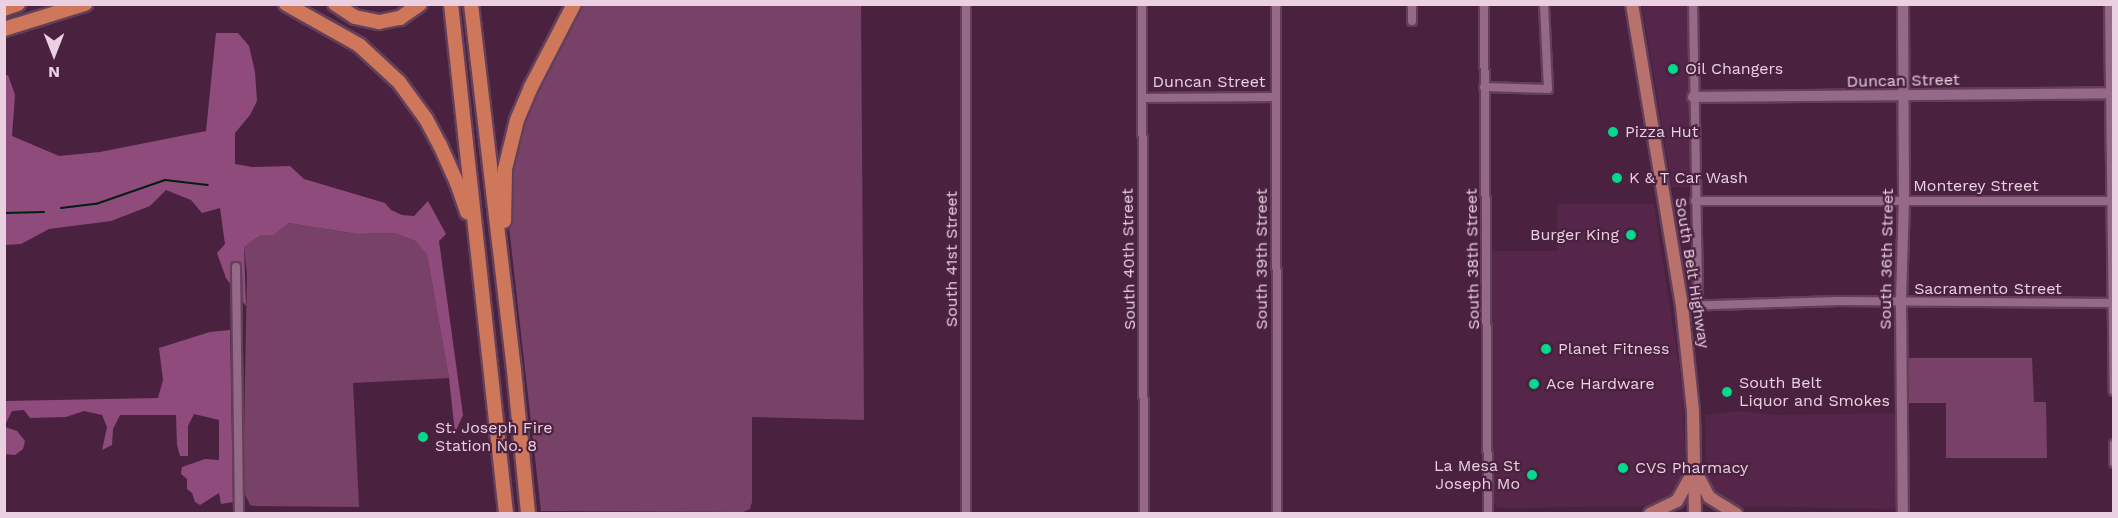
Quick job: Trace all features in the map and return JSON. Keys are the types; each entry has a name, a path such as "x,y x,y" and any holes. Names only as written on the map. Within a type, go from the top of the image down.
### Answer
{"highway":[{"path":"4,9 18,4"},
{"path":"4,29 85,4"},
{"path":"286,4 359,45 399,82 426,119 465,203 477,289 484,318"},
{"path":"336,4 355,17 379,22 400,18 420,4"},
{"path":"451,4 506,513"},
{"path":"471,4 528,513"},
{"path":"505,298 503,204 509,146 531,87 574,4"}],"main road":[{"name":"South Belt Highway","path":"1632,4 1682,306 1693,411 1695,513"},
{"path":"1650,513 1677,501 1684,492 1695,467"},
{"path":"1695,467 1709,497 1736,513"}],"street":[{"name":"South 41st Street","path":"966,4 966,513"},
{"name":"South 40th Street","path":"1142,4 1144,513"},
{"name":"South 39th Street","path":"1276,4 1277,513"},
{"path":"1412,4 1412,21"},
{"name":"South 38th Street","path":"1484,4 1488,513"},
{"path":"1484,87 1548,89 1544,4"},
{"path":"1693,4 1698,305"},
{"name":"South 36th Street","path":"1903,4 1904,200 1901,302 1903,513"},
{"path":"2109,4 2112,93 2114,391"},
{"name":"Duncan Street","path":"1693,97 2112,93"},
{"name":"Duncan Street","path":"1142,98 1276,97"},
{"name":"Monterey Street","path":"1695,201 2112,201"},
{"path":"236,267 239,513"},
{"name":"Sacramento Street","path":"1682,306 1901,302 2112,303"},
{"path":"2114,444 2114,463"}],"shaded area":[{"path":"582,5 861,5 864,420 752,417 752,502 750,509 743,512 541,511 509,227 512,174 530,103"},
{"path":"1642,5 1688,5 1690,187 1672,187"},
{"path":"216,33 238,33 249,46 255,72 257,101 250,115 235,133 235,164 252,167 290,166 304,179 385,203 391,210 402,215 414,216 428,201 446,234 439,241 463,415 455,433 449,378 427,254 415,241 394,233 357,234 289,223 274,235 261,235 244,247 246,306 226,278 217,253 225,244 220,208 202,213 191,200 166,190 150,206 111,221 49,229 21,244 5,245 5,76 8,75 15,95 12,136 59,156 100,152 206,131"},
{"path":"1557,204 1654,204 1683,393 1685,474 1676,497 1653,506 1503,508 1497,507 1492,502 1490,251 1557,251"},
{"path":"289,223 357,234 394,233 415,241 427,253 449,378 353,383 359,507 255,506 250,505 243,490 247,274 244,247 261,235 274,235"},
{"path":"230,330 233,502 221,504 219,493 200,505 195,502 192,493 187,489 187,479 181,474 182,467 205,459 219,460 219,420 194,414 188,426 188,456 180,456 177,445 176,415 120,415 113,429 112,445 102,450 107,427 102,415 84,411 66,417 30,418 24,410 12,411 5,425 5,401 158,398 163,380 159,348 210,332"},
{"path":"1904,358 2032,358 2034,402 2046,402 2047,458 1946,458 1946,403 1905,403"},
{"path":"1739,411 1773,415 1899,413 1898,506 1892,509 1734,506 1719,501 1708,487 1706,477 1705,415"},
{"path":"5,427 17,431 25,441 23,449 15,455 5,454"}],"waterway":[{"path":"61,208 96,204 165,180 208,185"},
{"path":"4,213 44,212"}],"place":[{"name":"Oil Changers","path":"1673,69"},
{"name":"Pizza Hut","path":"1613,132"},
{"name":"K & T Car Wash","path":"1617,178"},
{"name":"Burger King","path":"1631,235"},
{"name":"Planet Fitness","path":"1546,349"},
{"name":"Ace Hardware","path":"1534,384"},
{"name":"South Belt Liquor and Smokes","path":"1727,392"},
{"name":"St. Joseph Fire Station No. 8","path":"423,437"},
{"name":"CVS Pharmacy","path":"1623,468"},
{"name":"La Mesa St Joseph Mo","path":"1532,475"}]}
